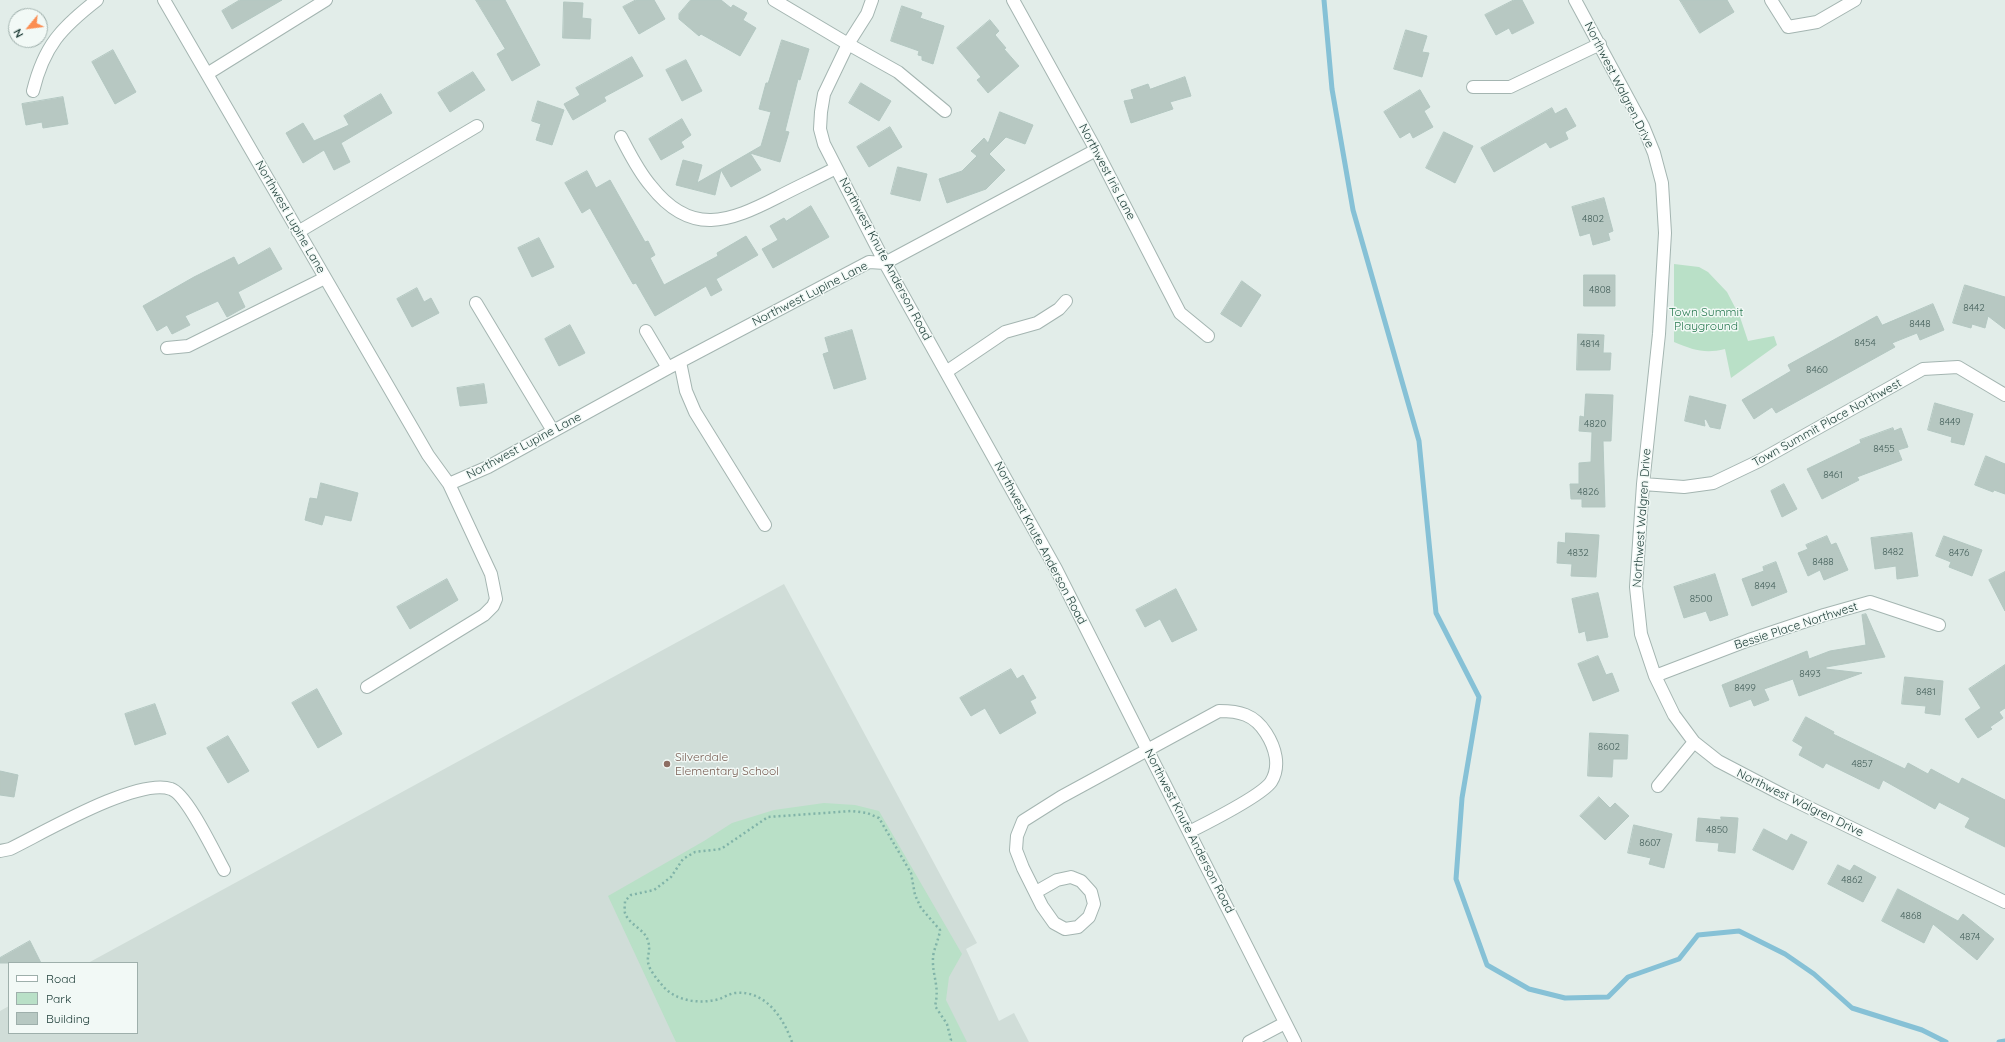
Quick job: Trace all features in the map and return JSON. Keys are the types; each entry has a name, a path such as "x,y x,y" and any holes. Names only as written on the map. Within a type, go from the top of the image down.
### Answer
{"street":[{"path":"33,91 38,73 52,40 71,20 96,0"},
{"name":"Northwest Lupine Lane","path":"164,0 428,455 449,484 488,467 668,368 869,262 885,263 1096,150"},
{"path":"207,74 326,0"},
{"path":"774,0 898,72 945,111"},
{"name":"Northwest Knute Anderson Road","path":"872,0 868,14 848,44 824,94 820,129 824,144 885,263 1056,569 1295,1042"},
{"name":"Northwest Iris Lane","path":"1013,0 1096,150 1180,313 1208,336"},
{"name":"Northwest Walgren Drive","path":"1575,0 1643,126 1654,153 1662,183 1665,233 1659,334 1643,484 1636,587 1641,634 1655,676 1674,715 1694,742 1718,761 1777,792 2005,902"},
{"path":"1771,0 1788,27 1817,22 1855,0"},
{"path":"1473,87 1510,87 1600,44"},
{"path":"298,232 477,126"},
{"path":"621,137 640,172 651,187 678,211 694,218 715,221 744,214 836,168"},
{"path":"167,348 188,346 325,278"},
{"path":"946,372 1005,332 1037,324 1059,309 1066,301"},
{"path":"476,303 553,431"},
{"path":"646,331 668,368"},
{"path":"680,362 686,391 695,412 766,525"},
{"name":"Town Summit Place Northwest","path":"1643,484 1684,487 1713,483 1759,461 1923,369 1958,367 2005,395"},
{"path":"367,686 484,616 493,606 496,599 491,574 449,484"},
{"name":"Bessie Place Northwest","path":"1655,676 1749,640 1824,615 1870,602 1939,625"},
{"path":"1036,892 1057,880 1071,877 1081,881 1091,892 1094,904 1089,917 1078,927 1065,929 1054,923 1036,892 1016,850 1017,836 1023,821 1061,796 1219,711 1246,713 1260,723 1270,739 1276,756 1276,768 1270,782 1256,794 1190,832"},
{"path":"1658,786 1694,742"},
{"path":"0,851 10,849 100,804 138,791 159,788 172,789 187,803 224,870"},
{"path":"1249,1042 1286,1023"}],"path":[{"path":"792,1042 774,1009 759,996 747,993 734,993 715,1000 684,1000 666,990 656,979 648,962 650,952 648,939 632,924 625,914 625,901 631,895 654,890 671,877 684,859 695,852 721,849 768,816 852,811 867,812 879,818 911,873 915,895 921,908 940,930 938,944 933,957 937,984 935,1006 947,1024 951,1040 949,1042"}],"shaded area":[{"name":"Silverdale Elementary School","path":"784,584 977,943 966,949 999,1021 1014,1013 1029,1042 0,1042 0,1011 8,1007 8,1034 138,1034 138,962 90,962"}],"green space":[{"name":"Town Summit Playground","path":"1674,264 1699,267 1708,272 1727,292 1740,317 1748,341 1774,336 1777,345 1731,378 1725,349 1705,351 1674,342"},
{"path":"824,803 855,805 879,811 962,954 949,977 946,1000 967,1042 676,1042 608,896 704,841 732,823 774,810"}],"building":[{"path":"240,0 282,0 232,29 222,11"},
{"path":"476,0 505,0 540,65 512,81 497,54 505,49"},
{"path":"636,0 654,0 665,19 639,34 623,7"},
{"path":"691,0 721,0 731,8 733,5 747,13 743,20 756,28 740,56 701,34 699,36 679,19 679,14"},
{"path":"1514,0 1522,0 1534,23 1512,34 1509,28 1496,35 1485,15"},
{"path":"1680,0 1727,0 1734,12 1700,33"},
{"path":"564,2 583,3 582,18 591,19 590,39 563,38"},
{"path":"902,6 922,13 920,18 944,26 933,64 922,60 922,56 918,55 919,51 891,41"},
{"path":"990,20 999,31 995,35 1006,48 1004,49 1019,66 988,93 977,80 981,77 957,48"},
{"path":"1406,30 1427,36 1422,52 1429,53 1422,77 1394,69"},
{"path":"782,40 809,49 800,80 798,79 785,131 789,132 780,162 750,153 761,170 731,187 721,170 715,195 676,185 683,160 702,165 697,183 761,146 771,112 759,109 766,83 768,83"},
{"path":"113,50 136,92 115,104 92,62"},
{"path":"632,57 643,76 604,97 606,101 573,120 564,104 580,95 576,88"},
{"path":"686,60 702,91 682,101 666,70"},
{"path":"473,72 485,90 450,112 438,93"},
{"path":"1185,77 1191,96 1170,102 1173,109 1131,123 1124,101 1134,99 1131,90 1148,84 1150,89"},
{"path":"861,83 891,101 879,121 849,103"},
{"path":"1420,90 1430,107 1424,111 1433,127 1413,138 1410,132 1400,138 1384,112"},
{"path":"381,94 392,113 341,143 350,162 334,170 324,150 303,163 286,133 303,123 314,141 349,125 344,116"},
{"path":"63,97 68,124 43,128 42,122 26,125 22,104"},
{"path":"538,101 564,110 552,145 536,140 541,124 532,121"},
{"path":"1552,108 1555,114 1566,108 1576,126 1565,132 1568,139 1550,148 1546,142 1494,172 1481,148"},
{"path":"1000,112 1033,125 1025,144 1006,137 989,154 1005,170 986,189 947,203 939,179 962,171 977,156 971,151 984,138 988,143"},
{"path":"682,119 691,135 681,142 684,147 661,160 649,139"},
{"path":"890,127 902,147 869,167 857,147"},
{"path":"1444,132 1473,146 1455,183 1426,168"},
{"path":"898,167 927,174 920,201 891,194"},
{"path":"587,171 596,188 610,180 645,242 648,241 655,255 650,258 664,285 718,256 717,253 746,236 758,255 716,279 722,290 711,296 706,286 655,316 636,283 633,284 590,208 582,213 565,183"},
{"path":"1604,198 1613,231 1608,233 1610,240 1593,245 1590,233 1580,236 1572,207"},
{"path":"811,206 829,237 773,268 762,249 778,240 770,226 784,218 786,221"},
{"path":"539,238 554,267 532,277 518,248"},
{"path":"270,248 282,269 238,292 245,307 227,317 218,301 185,316 190,325 172,334 167,325 157,331 143,306 194,277 234,257 238,265"},
{"path":"1584,275 1615,275 1615,306 1584,306"},
{"path":"1242,281 1261,295 1241,327 1221,314"},
{"path":"1965,285 2005,297 2005,329 1988,316 1985,328 1972,324 1971,328 1953,323"},
{"path":"417,288 424,302 431,298 439,313 412,327 397,299"},
{"path":"1933,304 1944,330 1920,340 1917,333 1892,343 1895,347 1776,413 1772,407 1754,419 1742,400 1791,371 1788,365 1877,316 1882,325"},
{"path":"570,325 585,353 559,366 545,339"},
{"path":"852,330 866,379 834,389 823,354 829,352 825,338"},
{"path":"1578,334 1604,335 1603,353 1611,353 1610,370 1577,370"},
{"path":"484,384 487,403 460,406 457,388"},
{"path":"1586,394 1613,395 1611,441 1603,441 1605,507 1582,507 1582,499 1571,499 1570,484 1579,484 1579,463 1591,462 1592,432 1579,431 1580,416 1584,417"},
{"path":"1690,396 1726,405 1720,429 1710,427 1706,419 1704,420 1705,426 1685,421"},
{"path":"1935,403 1973,414 1964,445 1951,442 1952,437 1928,430"},
{"path":"1893,428 1894,431 1901,428 1908,447 1898,450 1902,460 1857,477 1859,480 1822,499 1807,469 1861,443 1860,440"},
{"path":"1986,456 2005,464 2005,494 1994,490 1993,492 1975,485"},
{"path":"321,483 358,493 351,521 325,515 322,525 305,520 310,498 317,499"},
{"path":"1784,484 1797,509 1782,517 1771,491"},
{"path":"1566,533 1599,535 1596,577 1571,576 1572,564 1557,563 1558,542 1565,543"},
{"path":"1912,533 1918,576 1897,579 1896,566 1875,569 1871,538"},
{"path":"1827,536 1831,545 1836,543 1848,570 1824,580 1820,570 1808,576 1798,553 1808,549 1806,545"},
{"path":"1944,536 1982,550 1972,576 1949,567 1951,562 1936,556"},
{"path":"1776,562 1787,592 1752,606 1742,579 1764,571 1763,567"},
{"path":"2005,572 2005,611 1989,580"},
{"path":"1715,574 1728,615 1710,621 1706,611 1684,618 1674,587"},
{"path":"447,579 458,600 410,629 397,607"},
{"path":"1176,589 1197,630 1172,642 1160,619 1145,627 1136,610"},
{"path":"1598,593 1608,637 1587,641 1585,631 1579,633 1572,599"},
{"path":"1866,614 1885,657 1826,667 1826,669 1862,673 1799,696 1793,679 1764,689 1769,700 1754,706 1751,699 1730,707 1722,685 1807,651 1809,659 1830,651 1866,645 1862,615"},
{"path":"1598,656 1606,675 1612,673 1619,691 1593,701 1578,664"},
{"path":"2005,665 2005,708 1999,712 2003,718 1990,727 1992,729 1978,738 1965,719 1981,708 1969,689"},
{"path":"1011,669 1017,679 1023,675 1036,698 1030,701 1036,713 1000,734 985,708 971,716 960,698"},
{"path":"1905,677 1943,681 1940,715 1925,713 1926,706 1902,704"},
{"path":"317,689 342,734 318,748 292,703"},
{"path":"155,704 166,734 135,745 125,714"},
{"path":"1806,717 1834,732 1833,734 1905,769 1908,763 1928,774 1931,769 1959,784 1962,778 2005,800 2005,847 1965,827 1970,818 1939,802 1935,809 1883,780 1879,789 1826,763 1823,768 1799,755 1803,747 1793,741"},
{"path":"1590,733 1628,735 1627,759 1613,759 1612,777 1588,776"},
{"path":"228,736 249,771 228,783 207,748"},
{"path":"0,771 18,775 14,797 0,795"},
{"path":"1599,797 1610,808 1615,803 1629,816 1605,840 1580,816"},
{"path":"1721,817 1738,818 1735,853 1718,851 1719,843 1696,841 1698,818 1721,820"},
{"path":"1634,825 1672,834 1664,868 1649,864 1651,858 1628,853"},
{"path":"1764,829 1787,841 1791,834 1807,842 1793,870 1753,850"},
{"path":"1838,865 1850,871 1854,865 1876,877 1863,902 1828,884"},
{"path":"1898,889 1958,921 1963,914 1994,939 1977,960 1933,924 1924,943 1882,921"},
{"path":"30,941 40,962 0,963 0,958"}],"waterway":[{"path":"1324,0 1332,89 1353,210 1419,441 1436,613 1479,697 1462,798 1456,879 1487,965 1529,989 1565,998 1608,997 1628,977 1679,959 1698,935 1739,931 1785,954 1814,974 1852,1008 1922,1030 1946,1042"},
{"path":"1999,1042 2005,1041"}],"place":[{"name":"Silverdale Elementary School","path":"667,764"}]}
